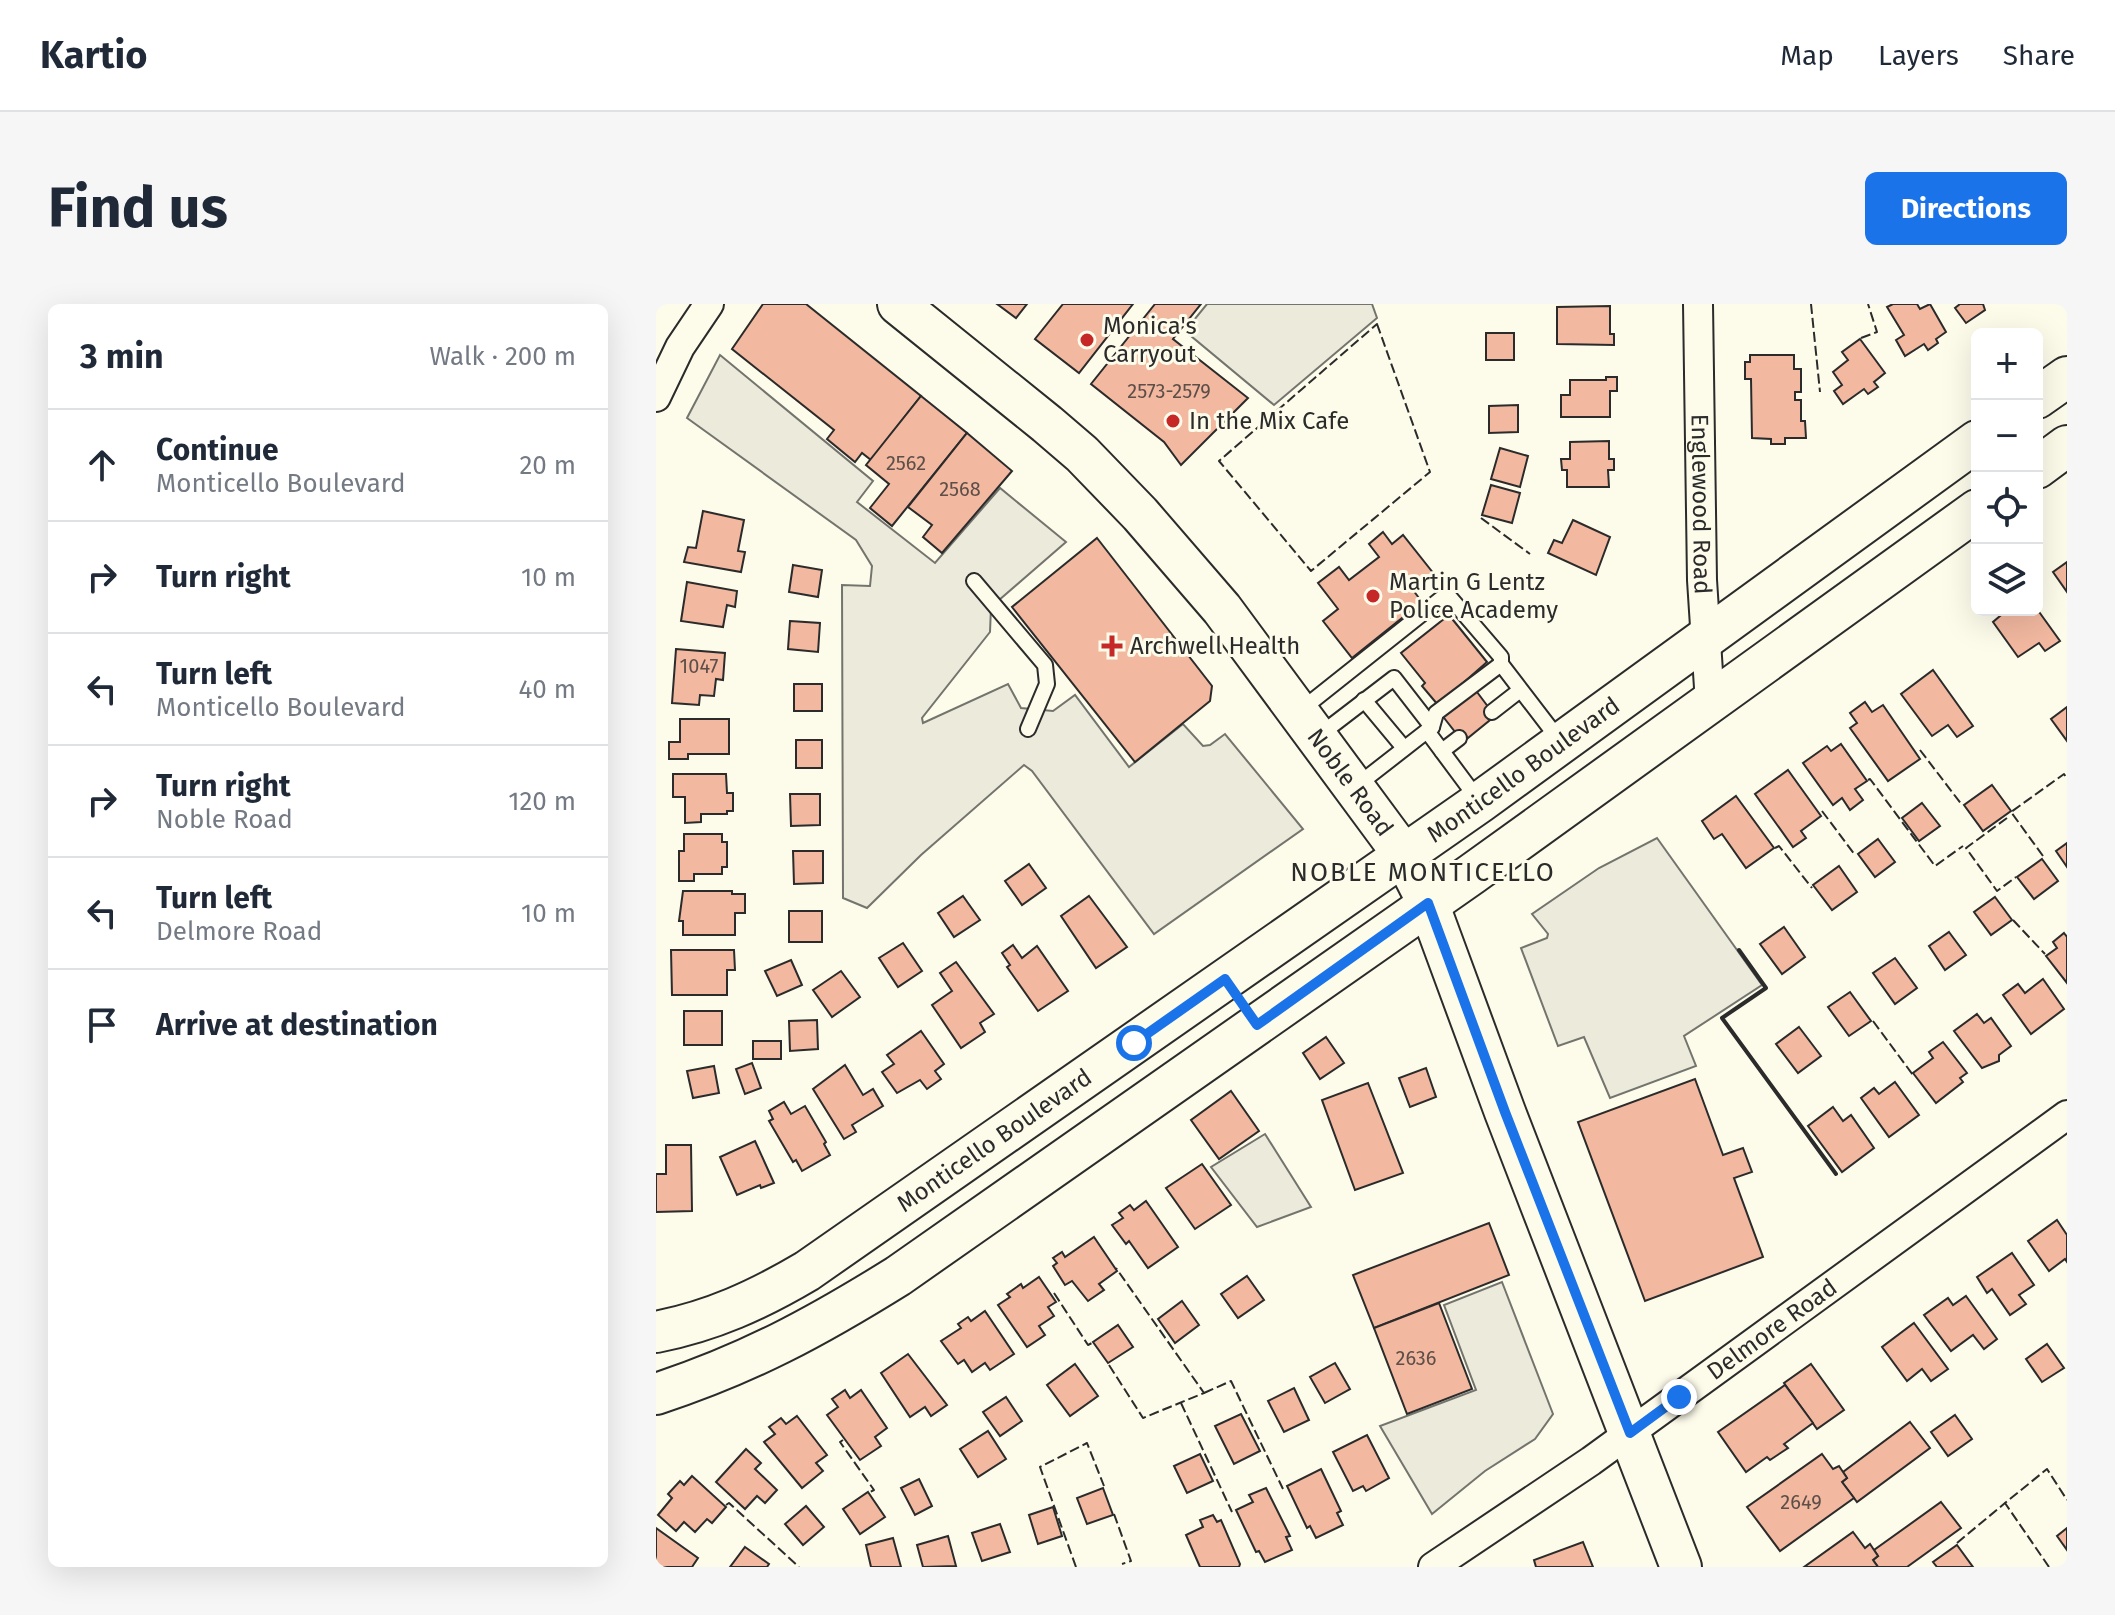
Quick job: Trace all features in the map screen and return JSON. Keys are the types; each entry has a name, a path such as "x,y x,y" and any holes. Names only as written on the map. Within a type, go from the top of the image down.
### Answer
{"main road":[{"name":"Noble Road","path":"898,304 1047,424 1112,485 1222,609 1403,854 1428,903 1505,1112 1681,1567"},
{"path":"2043,394 2067,377"},
{"name":"Monticello Boulevard","path":"656,1332 701,1321 742,1306 807,1271 1480,802 1971,445"},
{"path":"2043,464 2067,446"},
{"path":"656,1394 705,1378 769,1351 849,1307 910,1268 1257,1025 1971,514"},
{"path":"1554,749 1579,796"},
{"path":"1225,979 1257,1025"}],"street":[{"path":"656,397 680,347 709,304"},
{"name":"Englewood Road","path":"1698,304 1700,517 1710,703"},
{"name":"Delmore Road","path":"1433,1567 1630,1433 2067,1115"}],"lane":[{"path":"974,581 1045,665 1047,684 1028,729"},
{"path":"1308,724 1447,594 1501,657 1501,664 1554,749"},
{"path":"1355,787 1430,729 1436,713 1501,664"},
{"path":"1308,724 1364,700 1394,678 1480,802"},
{"path":"1492,712 1519,691"},
{"path":"1364,700 1404,748"},
{"path":"1442,751 1459,738"}],"shaded area":[{"path":"1207,304 1372,304 1377,318 1274,405 1185,331"},
{"path":"720,355 873,481 857,502 935,563 1000,488 1066,542 991,607 990,632 922,718 923,723 1008,684 1021,708 1053,711 1075,695 1129,767 1183,724 1203,746 1210,745 1225,734 1303,829 1154,934 1032,771 1024,765 921,855 867,908 843,898 842,585 870,586 872,566 856,540 687,418"},
{"path":"1657,838 1762,985 1684,1036 1696,1066 1610,1098 1584,1037 1558,1046 1521,948 1547,938 1548,934 1532,914 1599,868"},
{"path":"1265,1134 1311,1207 1257,1227 1211,1167"},
{"path":"1502,1282 1553,1414 1535,1439 1485,1471 1432,1514 1380,1426 1476,1390 1444,1305"}],"building":[{"path":"763,304 806,304 921,396 871,460 862,453 855,462 827,439 834,430 732,349"},
{"path":"997,304 1027,304 1016,318"},
{"path":"1063,304 1133,304 1079,373 1035,339"},
{"path":"1155,304 1201,304 1173,339 1248,398 1181,465 1164,442 1091,384"},
{"path":"1917,304 1920,309 1930,304 1946,332 1928,350 1924,344 1905,356 1896,340 1904,335 1887,307"},
{"path":"1960,304 1983,304 1985,310 1966,323 1955,308"},
{"path":"1610,306 1610,334 1614,334 1614,345 1557,344 1557,307"},
{"path":"1486,333 1514,333 1514,360 1486,360"},
{"path":"1860,339 1885,373 1874,382 1878,387 1868,394 1864,389 1843,404 1834,391 1842,385 1833,372 1848,360 1842,352"},
{"path":"1750,355 1794,355 1794,369 1801,369 1801,392 1795,392 1795,400 1801,400 1801,421 1805,421 1806,438 1785,438 1785,444 1771,444 1771,439 1752,438 1751,379 1745,379 1745,362 1750,362"},
{"path":"1606,377 1617,377 1617,391 1610,391 1610,417 1561,417 1561,395 1570,395 1570,380 1606,380"},
{"path":"921,396 967,433 892,526 870,508 889,484 866,465"},
{"path":"1518,405 1518,432 1489,433 1489,406"},
{"path":"967,433 1012,471 942,553 923,537 932,525 908,507"},
{"path":"1609,441 1609,459 1614,459 1614,470 1608,470 1609,487 1567,487 1567,470 1562,470 1561,459 1570,459 1570,442"},
{"path":"1500,448 1528,456 1520,487 1491,479"},
{"path":"1491,485 1520,493 1512,523 1482,515"},
{"path":"703,511 744,520 738,551 745,552 741,572 684,562 688,547 696,548"},
{"path":"1573,520 1610,537 1596,575 1548,553 1554,540 1562,543"},
{"name":"Martin G Lentz Police Academy","path":"1383,532 1392,544 1403,535 1434,574 1413,590 1422,602 1352,658 1323,621 1338,609 1318,583 1339,567 1349,580 1379,557 1369,544"},
{"name":"Archwell Health","path":"1097,538 1212,686 1210,701 1135,762 1012,607"},
{"path":"2067,562 2067,592 2053,572"},
{"path":"793,565 822,570 818,597 789,592"},
{"path":"687,582 737,591 735,607 727,605 723,627 681,621"},
{"path":"1449,615 1487,662 1438,705 1401,653"},
{"path":"2000,616 2042,616 2060,641 2045,651 2039,643 2018,657 1993,622"},
{"path":"790,621 820,623 818,652 788,649"},
{"path":"676,649 725,653 723,680 716,679 714,696 700,695 699,705 672,703"},
{"path":"1933,670 1973,726 1957,737 1948,725 1932,736 1901,694"},
{"path":"794,684 822,684 822,711 794,711"},
{"path":"1474,688 1495,716 1463,742 1441,714"},
{"path":"1865,702 1872,712 1883,705 1920,759 1888,781 1850,728 1857,723 1850,713"},
{"path":"2067,707 2067,741 2051,719"},
{"path":"680,719 729,719 729,754 688,754 688,759 669,759 669,742 680,742"},
{"path":"796,740 822,740 822,768 796,768"},
{"path":"1841,744 1867,781 1855,789 1863,800 1850,810 1842,798 1833,805 1803,763 1827,746 1831,751"},
{"path":"1788,770 1821,816 1801,831 1806,838 1793,847 1755,794"},
{"path":"673,774 726,774 727,793 733,793 733,811 727,811 727,814 701,814 701,822 685,823 685,797 673,797"},
{"path":"1992,785 2011,811 1983,831 1964,805"},
{"path":"790,794 820,794 820,825 791,826"},
{"path":"1736,796 1774,848 1746,868 1722,834 1714,839 1702,821"},
{"path":"1922,803 1940,826 1919,841 1902,818"},
{"path":"684,834 722,834 722,842 727,842 727,867 722,867 722,874 694,874 694,881 679,881 679,851 684,851"},
{"path":"1878,839 1895,862 1875,877 1858,854"},
{"path":"2067,843 2067,867 2056,851"},
{"path":"793,851 823,851 823,883 794,884"},
{"path":"2042,859 2058,881 2034,899 2017,877"},
{"path":"1029,864 1046,888 1022,905 1005,881"},
{"path":"1839,866 1857,892 1832,910 1813,885"},
{"path":"683,891 745,894 745,913 735,913 735,935 683,935 683,921 679,921"},
{"path":"963,896 980,920 954,937 938,913"},
{"path":"1089,896 1127,947 1096,968 1061,916"},
{"path":"1995,897 2012,920 1991,935 1974,912"},
{"path":"789,911 822,911 822,942 789,942"},
{"path":"1784,927 1805,957 1782,974 1760,944"},
{"path":"1949,932 1966,955 1945,970 1929,946"},
{"path":"2064,933 2067,937 2067,983 2046,956 2057,948 2053,942"},
{"path":"903,943 922,971 898,987 879,958"},
{"path":"1013,945 1022,958 1037,946 1068,991 1038,1011 1007,967 1010,965 1002,953"},
{"path":"671,950 734,950 735,970 727,970 727,995 672,995"},
{"path":"1895,958 1917,988 1895,1004 1873,973"},
{"path":"791,960 802,985 777,996 765,971"},
{"path":"956,962 994,1014 980,1023 985,1032 961,1048 932,1005 952,991 940,973"},
{"path":"841,971 860,997 832,1017 813,990"},
{"path":"2043,979 2064,1009 2031,1034 2003,995 2018,984 2025,993"},
{"path":"1850,992 1871,1021 1849,1036 1828,1007"},
{"path":"684,1011 722,1011 722,1045 684,1045"},
{"path":"1977,1014 1984,1023 1991,1018 2011,1046 1999,1055 1999,1061 1982,1068 1954,1031"},
{"path":"817,1020 818,1049 790,1051 789,1021"},
{"path":"1799,1027 1821,1056 1798,1073 1776,1044"},
{"path":"921,1031 944,1064 935,1071 941,1079 927,1089 920,1080 897,1093 882,1072 894,1064 887,1055"},
{"path":"1326,1037 1344,1063 1320,1079 1303,1053"},
{"path":"753,1041 781,1041 781,1059 753,1059"},
{"path":"1943,1042 1967,1073 1960,1078 1963,1082 1936,1103 1913,1073 1933,1058 1929,1052"},
{"path":"752,1063 761,1088 745,1094 736,1069"},
{"path":"845,1065 863,1095 873,1089 883,1106 852,1125 856,1132 844,1139 813,1089"},
{"path":"714,1066 719,1093 693,1098 687,1071"},
{"path":"1426,1068 1436,1097 1410,1107 1399,1078"},
{"path":"1695,1079 1723,1155 1743,1148 1752,1172 1734,1178 1763,1257 1645,1301 1578,1122"},
{"path":"1895,1082 1919,1115 1889,1137 1861,1098 1874,1088 1879,1094"},
{"path":"1368,1083 1403,1173 1355,1190 1322,1100"},
{"path":"1231,1091 1259,1131 1219,1159 1191,1120"},
{"path":"784,1102 791,1114 805,1106 830,1155 802,1171 796,1160 793,1162 769,1121 773,1119 769,1111"},
{"path":"1833,1107 1843,1121 1851,1115 1874,1148 1842,1172 1808,1126"},
{"path":"755,1141 774,1183 761,1188 760,1185 737,1195 720,1157"},
{"path":"666,1145 691,1145 692,1211 656,1212 656,1174 666,1174"},
{"path":"1202,1164 1231,1205 1195,1229 1166,1188"},
{"path":"1146,1201 1178,1247 1148,1268 1129,1241 1126,1244 1112,1225 1123,1218 1119,1213 1130,1205 1134,1210"},
{"path":"2057,1220 2067,1235 2067,1262 2065,1259 2049,1271 2028,1241"},
{"path":"1489,1223 1509,1275 1374,1328 1353,1275"},
{"path":"1094,1237 1117,1271 1099,1284 1104,1290 1088,1301 1072,1281 1065,1285 1053,1266 1057,1263 1053,1258 1062,1252 1065,1257"},
{"path":"2012,1253 2034,1285 2019,1295 2026,1304 2010,1315 1992,1289 1987,1293 1977,1277"},
{"path":"1247,1276 1264,1300 1238,1318 1221,1294"},
{"path":"1039,1277 1056,1302 1048,1307 1054,1316 1039,1326 1045,1335 1027,1347 998,1305 1021,1284 1023,1288"},
{"path":"1966,1296 1997,1339 1984,1349 1973,1335 1951,1351 1924,1315 1948,1298 1953,1305"},
{"path":"1182,1301 1199,1325 1175,1343 1158,1319"},
{"path":"1439,1303 1472,1389 1407,1414 1374,1328"},
{"path":"985,1311 1014,1354 990,1370 985,1363 972,1372 964,1360 958,1364 941,1341 961,1328 958,1324 968,1317 971,1321"},
{"path":"1914,1323 1948,1369 1931,1381 1922,1369 1907,1381 1882,1347"},
{"path":"1118,1325 1133,1347 1108,1363 1093,1342"},
{"path":"2047,1344 2064,1368 2042,1382 2026,1359"},
{"path":"908,1354 947,1405 931,1416 925,1407 910,1417 881,1373"},
{"path":"1335,1363 1350,1389 1325,1403 1310,1377"},
{"path":"1075,1364 1098,1396 1070,1416 1047,1385"},
{"path":"1811,1364 1844,1410 1817,1429 1784,1383"},
{"path":"1785,1385 1813,1423 1784,1444 1788,1448 1770,1460 1767,1457 1746,1472 1718,1432"},
{"path":"1294,1388 1309,1420 1284,1432 1268,1401"},
{"path":"845,1390 850,1398 861,1390 887,1428 875,1437 881,1446 860,1460 827,1415 838,1407 832,1399"},
{"path":"1006,1397 1022,1421 1000,1436 983,1412"},
{"path":"1241,1414 1260,1451 1234,1464 1215,1426"},
{"path":"1955,1415 1972,1439 1948,1456 1931,1432"},
{"path":"797,1416 827,1455 816,1463 823,1471 802,1488 764,1442 775,1434 769,1427 781,1418 786,1424"},
{"path":"1910,1422 1930,1448 1857,1502 1842,1482 1847,1478 1843,1472"},
{"path":"988,1431 1006,1459 978,1477 960,1449"},
{"path":"1367,1435 1389,1478 1366,1491 1363,1486 1353,1491 1333,1452"},
{"path":"746,1449 761,1463 755,1469 777,1490 765,1503 757,1496 745,1509 716,1482"},
{"path":"1200,1454 1213,1481 1187,1493 1174,1466"},
{"path":"1822,1454 1833,1469 1839,1466 1847,1478 1842,1482 1854,1498 1780,1551 1747,1507"},
{"path":"1321,1469 1341,1511 1337,1513 1343,1525 1316,1538 1310,1526 1307,1528 1287,1486"},
{"path":"692,1476 726,1507 712,1523 707,1519 695,1532 684,1522 676,1531 658,1515 672,1498 668,1494 680,1481 684,1485"},
{"path":"919,1479 932,1506 915,1515 901,1488"},
{"path":"1103,1488 1113,1515 1087,1524 1077,1498"},
{"path":"1266,1488 1290,1536 1286,1537 1292,1550 1265,1562 1259,1551 1256,1552 1236,1510 1253,1502 1249,1495"},
{"path":"868,1492 885,1517 860,1534 843,1509"},
{"path":"1941,1502 1961,1528 1907,1567 1878,1567 1873,1560 1878,1556 1874,1550"},
{"path":"806,1506 824,1527 803,1545 785,1524"},
{"path":"1053,1507 1062,1536 1038,1544 1029,1515"},
{"path":"1213,1515 1217,1522 1221,1520 1239,1567 1200,1567 1186,1535 1203,1527 1200,1520"},
{"path":"1000,1524 1010,1552 982,1561 972,1533"},
{"path":"656,1528 698,1558 692,1567 656,1567"},
{"path":"2067,1528 2067,1550 2057,1536"},
{"path":"1853,1532 1865,1548 1870,1544 1878,1556 1873,1560 1878,1567 1804,1567"},
{"path":"948,1536 956,1566 923,1567 917,1545"},
{"path":"893,1538 901,1567 871,1567 866,1545"},
{"path":"1583,1542 1593,1567 1536,1567 1534,1560"},
{"path":"1957,1545 1973,1567 1937,1567 1933,1562"},
{"path":"745,1547 769,1564 767,1567 730,1567"}],"fence":[{"path":"1811,304 1820,392"},
{"path":"1861,338 1877,332 1868,304"},
{"path":"1377,324 1430,472 1311,571 1219,461 1377,324"},
{"path":"1481,518 1530,554"},
{"path":"1920,750 1962,805"},
{"path":"2043,856 2011,812 2064,774 2067,779"},
{"path":"1868,780 1935,866 1963,846"},
{"path":"1822,811 1855,855"},
{"path":"2007,818 1966,848 1997,891 2016,877"},
{"path":"1775,848 1779,846 1812,888"},
{"path":"2013,920 2045,954"},
{"path":"1873,1021 1913,1075"},
{"path":"1109,1365 1143,1418 1204,1393 1116,1268"},
{"path":"1054,1293 1088,1345 1092,1343"},
{"path":"1204,1393 1231,1381 1283,1489"},
{"path":"1181,1403 1232,1512"},
{"path":"843,1440 840,1442 874,1490 870,1492"},
{"path":"1076,1567 1040,1467 1087,1443 1104,1486"},
{"path":"2049,1567 2005,1503 2047,1469 2067,1500"},
{"path":"726,1505 729,1503 799,1567"},
{"path":"1957,1543 2005,1503"},
{"path":"1114,1514 1131,1561 1122,1564"}],"wall":[{"path":"1739,950 1766,988 1722,1018 1836,1174"}],"place":[{"name":"Monica's Carryout","path":"1087,340"},
{"name":"In the Mix Cafe","path":"1173,421"},
{"name":"Martin G Lentz Police Academy","path":"1373,596"},
{"name":"Archwell Health","path":"1112,646"}],"district":[{"name":"NOBLE MONTICELLO","path":"1423,872"}],"route":[{"path":"1134,1043 1225,979 1257,1025 1428,903 1505,1112 1630,1433 1679,1397"}]}
